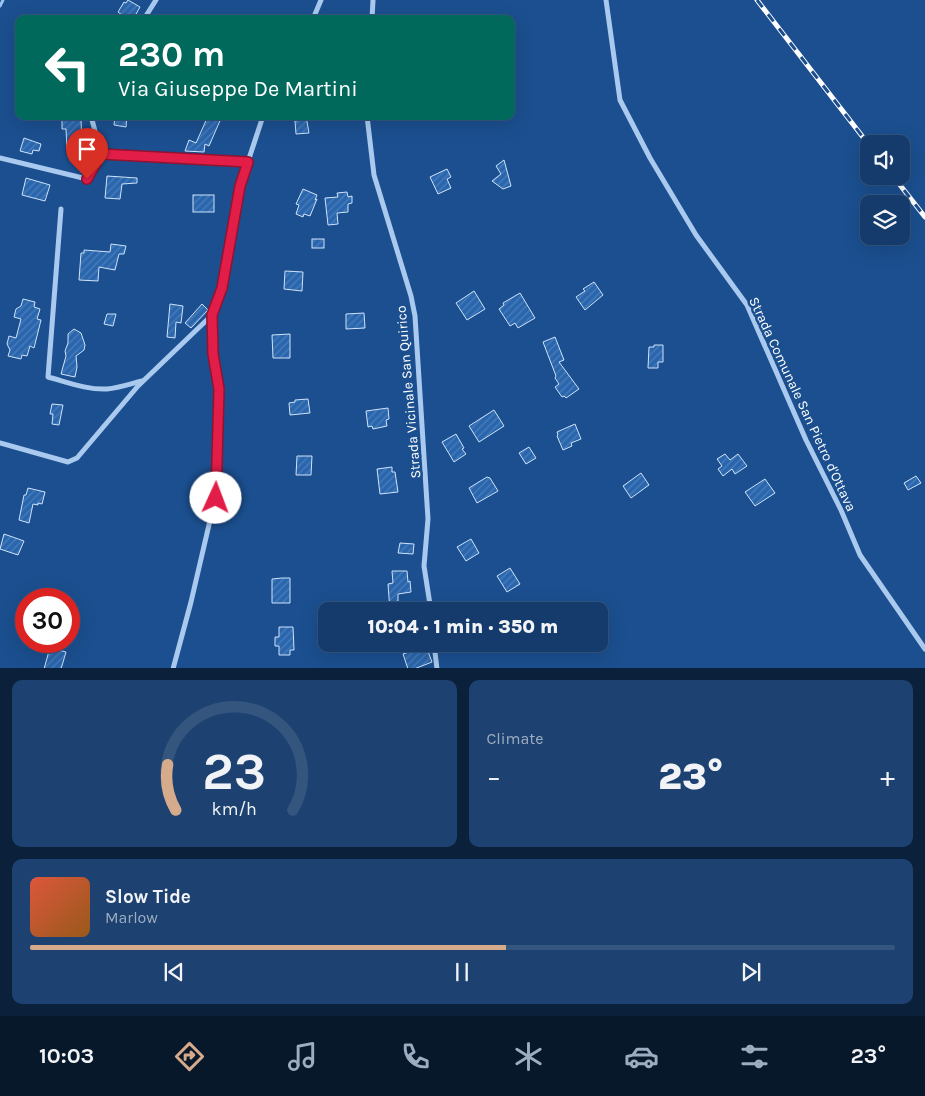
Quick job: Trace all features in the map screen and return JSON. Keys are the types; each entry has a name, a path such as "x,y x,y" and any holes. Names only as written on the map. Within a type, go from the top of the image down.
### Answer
{"street":[{"path":"147,15 156,0"},
{"path":"315,15 321,0"},
{"path":"372,15 374,0"},
{"name":"Strada Comunale San Pietro d'Ottava","path":"606,0 620,100 650,158 696,235 747,304 806,440 841,510 860,555 925,649"},
{"path":"0,158 87,179 101,154 92,120"},
{"path":"172,668 191,602 216,498 219,389 213,354 212,315 222,288 240,186 262,120"},
{"name":"Strada Vicinale San Quirico","path":"367,120 374,175 411,296 415,316 428,519 424,566 430,602"},
{"path":"101,154 248,162"},
{"path":"61,209 48,377 83,387 98,389 118,387 143,381"},
{"path":"0,443 68,462 77,458 143,381 212,315"},
{"path":"435,652 437,668"}],"building":[{"path":"128,0 140,7 136,15 122,15 118,12 124,2 126,3"},
{"path":"62,120 81,120 82,150 67,150 66,129 62,129"},
{"path":"115,120 127,120 126,127 114,125"},
{"path":"206,120 220,120 209,146 205,144 204,152 185,151 189,140 196,143"},
{"path":"307,120 309,133 296,134 295,121"},
{"path":"24,138 41,144 39,151 33,150 32,154 20,151"},
{"path":"504,160 511,186 503,189 492,181 501,174 496,166"},
{"path":"447,169 451,177 447,179 451,188 438,194 430,177"},
{"path":"107,176 137,178 137,183 122,184 120,199 105,198"},
{"path":"26,178 50,185 45,201 22,195"},
{"path":"303,189 317,195 315,200 317,199 310,216 304,214 303,217 296,214 299,205 296,204"},
{"path":"347,192 348,197 352,196 352,203 348,204 348,212 337,213 338,224 328,225 325,198 338,197 337,193"},
{"path":"193,195 214,195 214,212 193,212"},
{"path":"312,239 324,239 324,248 312,248"},
{"path":"111,244 126,246 124,254 119,254 115,270 99,267 98,281 79,280 81,253 84,253 84,250 110,252"},
{"path":"285,271 303,272 302,291 284,289"},
{"path":"594,282 603,295 585,310 576,297 585,291 583,289"},
{"path":"474,291 485,309 467,320 456,303"},
{"path":"520,293 535,318 518,328 515,323 510,326 499,309 504,305 503,303"},
{"path":"23,299 35,302 34,307 40,309 37,319 41,320 34,348 30,346 27,356 22,355 21,359 8,356 10,350 7,344 9,336 16,338 21,319 14,317 16,309 21,306"},
{"path":"170,304 183,306 181,323 176,322 175,338 167,337"},
{"path":"202,304 208,310 191,328 185,323"},
{"path":"364,313 365,328 346,329 346,314"},
{"path":"107,314 116,314 113,326 104,324"},
{"path":"74,329 81,333 85,345 84,350 76,356 77,367 75,377 61,374 66,356 68,334"},
{"path":"290,334 290,358 273,358 272,335"},
{"path":"555,337 564,360 559,362 579,389 566,398 562,397 555,387 559,384 555,378 556,376 543,342"},
{"path":"654,345 663,345 663,362 658,362 658,368 648,368 649,347 654,347"},
{"path":"308,399 310,413 290,415 289,403 295,402 295,400"},
{"path":"52,404 63,405 59,425 52,424 53,414 50,414"},
{"path":"388,408 389,419 386,420 387,426 373,429 372,426 368,427 366,411"},
{"path":"494,410 504,426 479,442 469,426"},
{"path":"575,424 581,439 571,443 572,446 563,450 557,432"},
{"path":"456,434 466,454 454,462 442,442"},
{"path":"529,447 536,458 526,464 519,453"},
{"path":"725,454 730,460 738,454 747,466 735,474 732,469 723,476 718,469 722,466 717,459"},
{"path":"297,456 312,456 311,475 296,475"},
{"path":"392,467 392,472 395,472 398,492 380,494 377,469"},
{"path":"641,473 649,485 631,498 623,486"},
{"path":"916,476 921,483 908,490 904,483"},
{"path":"487,477 490,478 498,491 477,503 469,488"},
{"path":"765,479 775,493 755,506 745,492"},
{"path":"28,488 45,492 42,504 33,504 29,523 19,520 24,495 26,495"},
{"path":"4,534 24,541 18,555 0,549"},
{"path":"471,539 479,553 466,561 457,547"},
{"path":"400,543 414,544 413,554 398,553"},
{"path":"510,568 520,584 507,592 497,576"},
{"path":"392,571 407,571 411,592 398,594 398,602 389,602 388,584 393,583"},
{"path":"290,578 290,603 272,603 272,579"},
{"path":"279,627 293,627 294,650 290,650 290,655 279,655 279,646 275,646 275,637 279,637"},
{"path":"409,652 428,652 432,662 417,668 408,668 403,654"},
{"path":"48,653 66,653 61,668 44,668"}],"waterway":[{"path":"0,6 3,0"}],"railway":[{"path":"757,0 861,135"},
{"path":"900,185 925,217"}],"route":[{"path":"87,179 101,154 248,162 240,186 222,288 212,315 213,354 219,389 216,498"}]}
